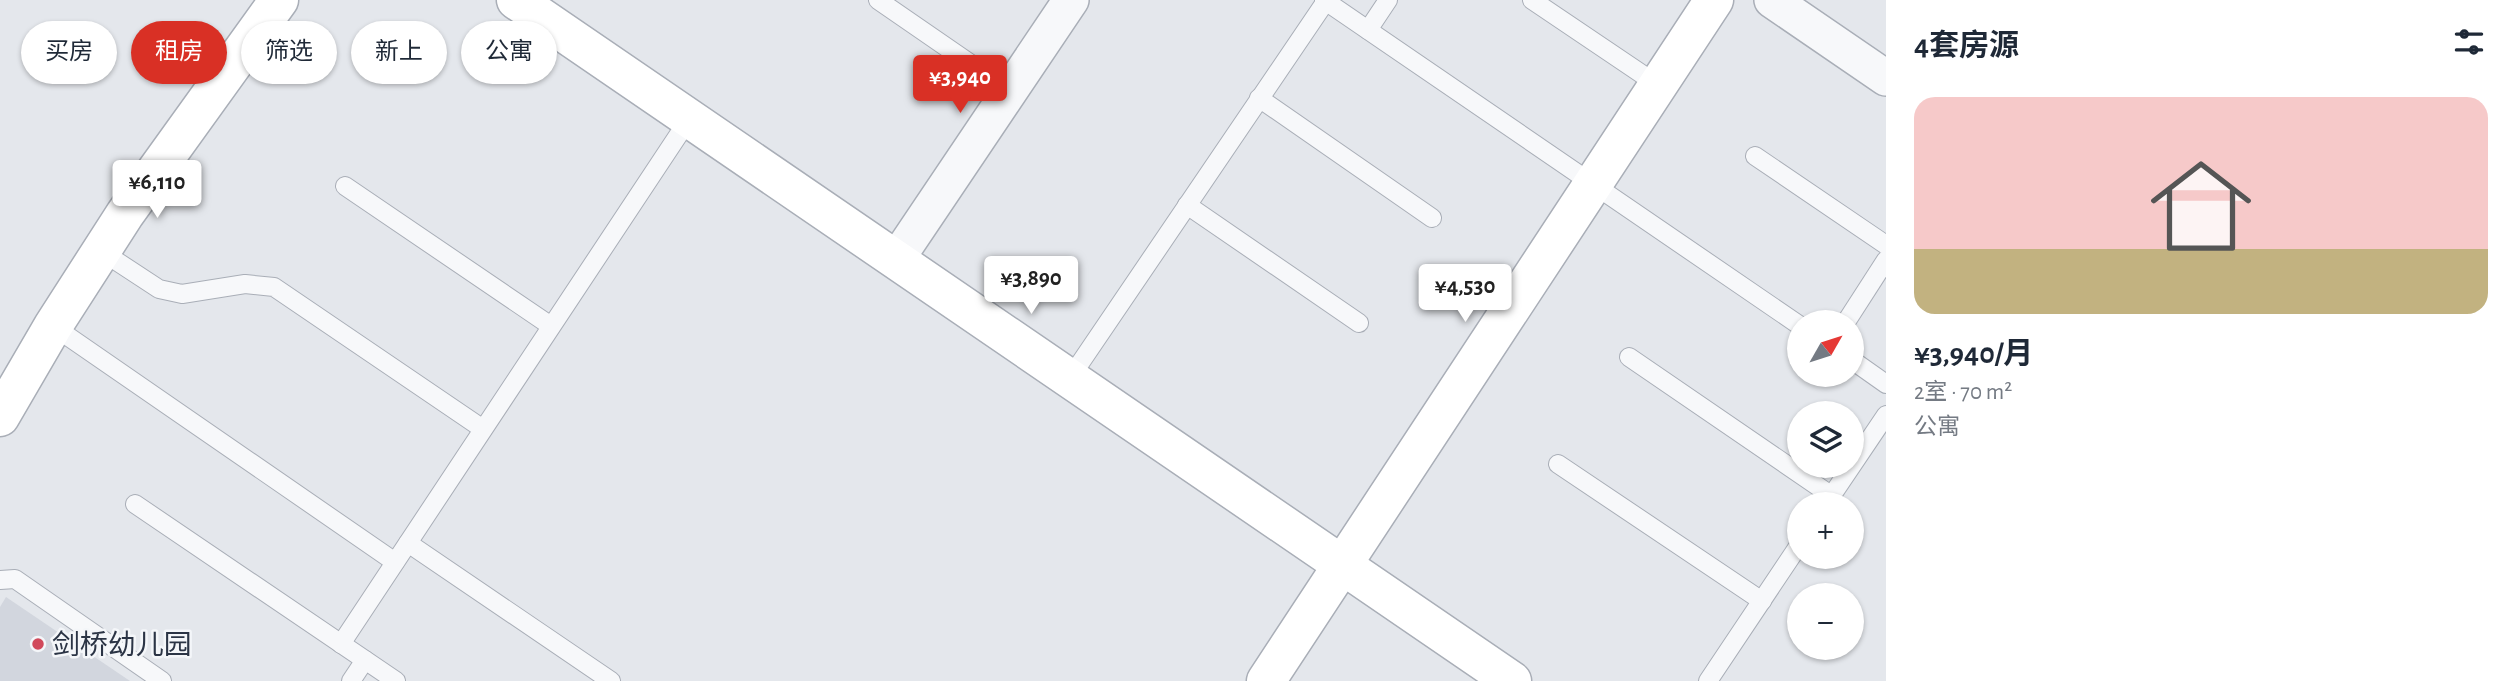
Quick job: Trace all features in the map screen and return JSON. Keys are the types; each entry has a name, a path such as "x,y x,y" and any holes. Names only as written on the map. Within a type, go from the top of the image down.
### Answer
{"street":[{"path":"0,416 53,326 125,214 279,0"},
{"path":"516,0 1513,681"},
{"path":"897,260 1071,0"},
{"path":"1266,681 1714,0"},
{"path":"1772,0 1886,78"}],"lane":[{"path":"878,0 1010,91"},
{"path":"1368,30 1388,0"},
{"path":"1532,0 1658,85"},
{"path":"1070,378 1325,1 1787,317"},
{"path":"1259,98 1432,218"},
{"path":"341,644 689,118"},
{"path":"1755,156 1886,245"},
{"path":"345,186 551,326"},
{"path":"1187,205 1359,323"},
{"path":"101,251 159,289 182,294 245,284 274,287 483,429"},
{"path":"1854,310 1886,260"},
{"path":"53,326 396,562"},
{"path":"1629,357 1818,492"},
{"path":"1864,368 1886,384"},
{"path":"1834,492 1886,415"},
{"path":"1558,464 1762,601"},
{"path":"135,504 396,681"},
{"path":"408,543 611,681"},
{"path":"1708,681 1787,563"},
{"path":"0,580 15,579 162,681"},
{"path":"351,681 365,660"}],"shaded area":[{"name":"剑桥幼儿园","path":"6,597 130,681 0,681 0,607"}],"place":[{"name":"剑桥幼儿园","path":"38,644"}]}
